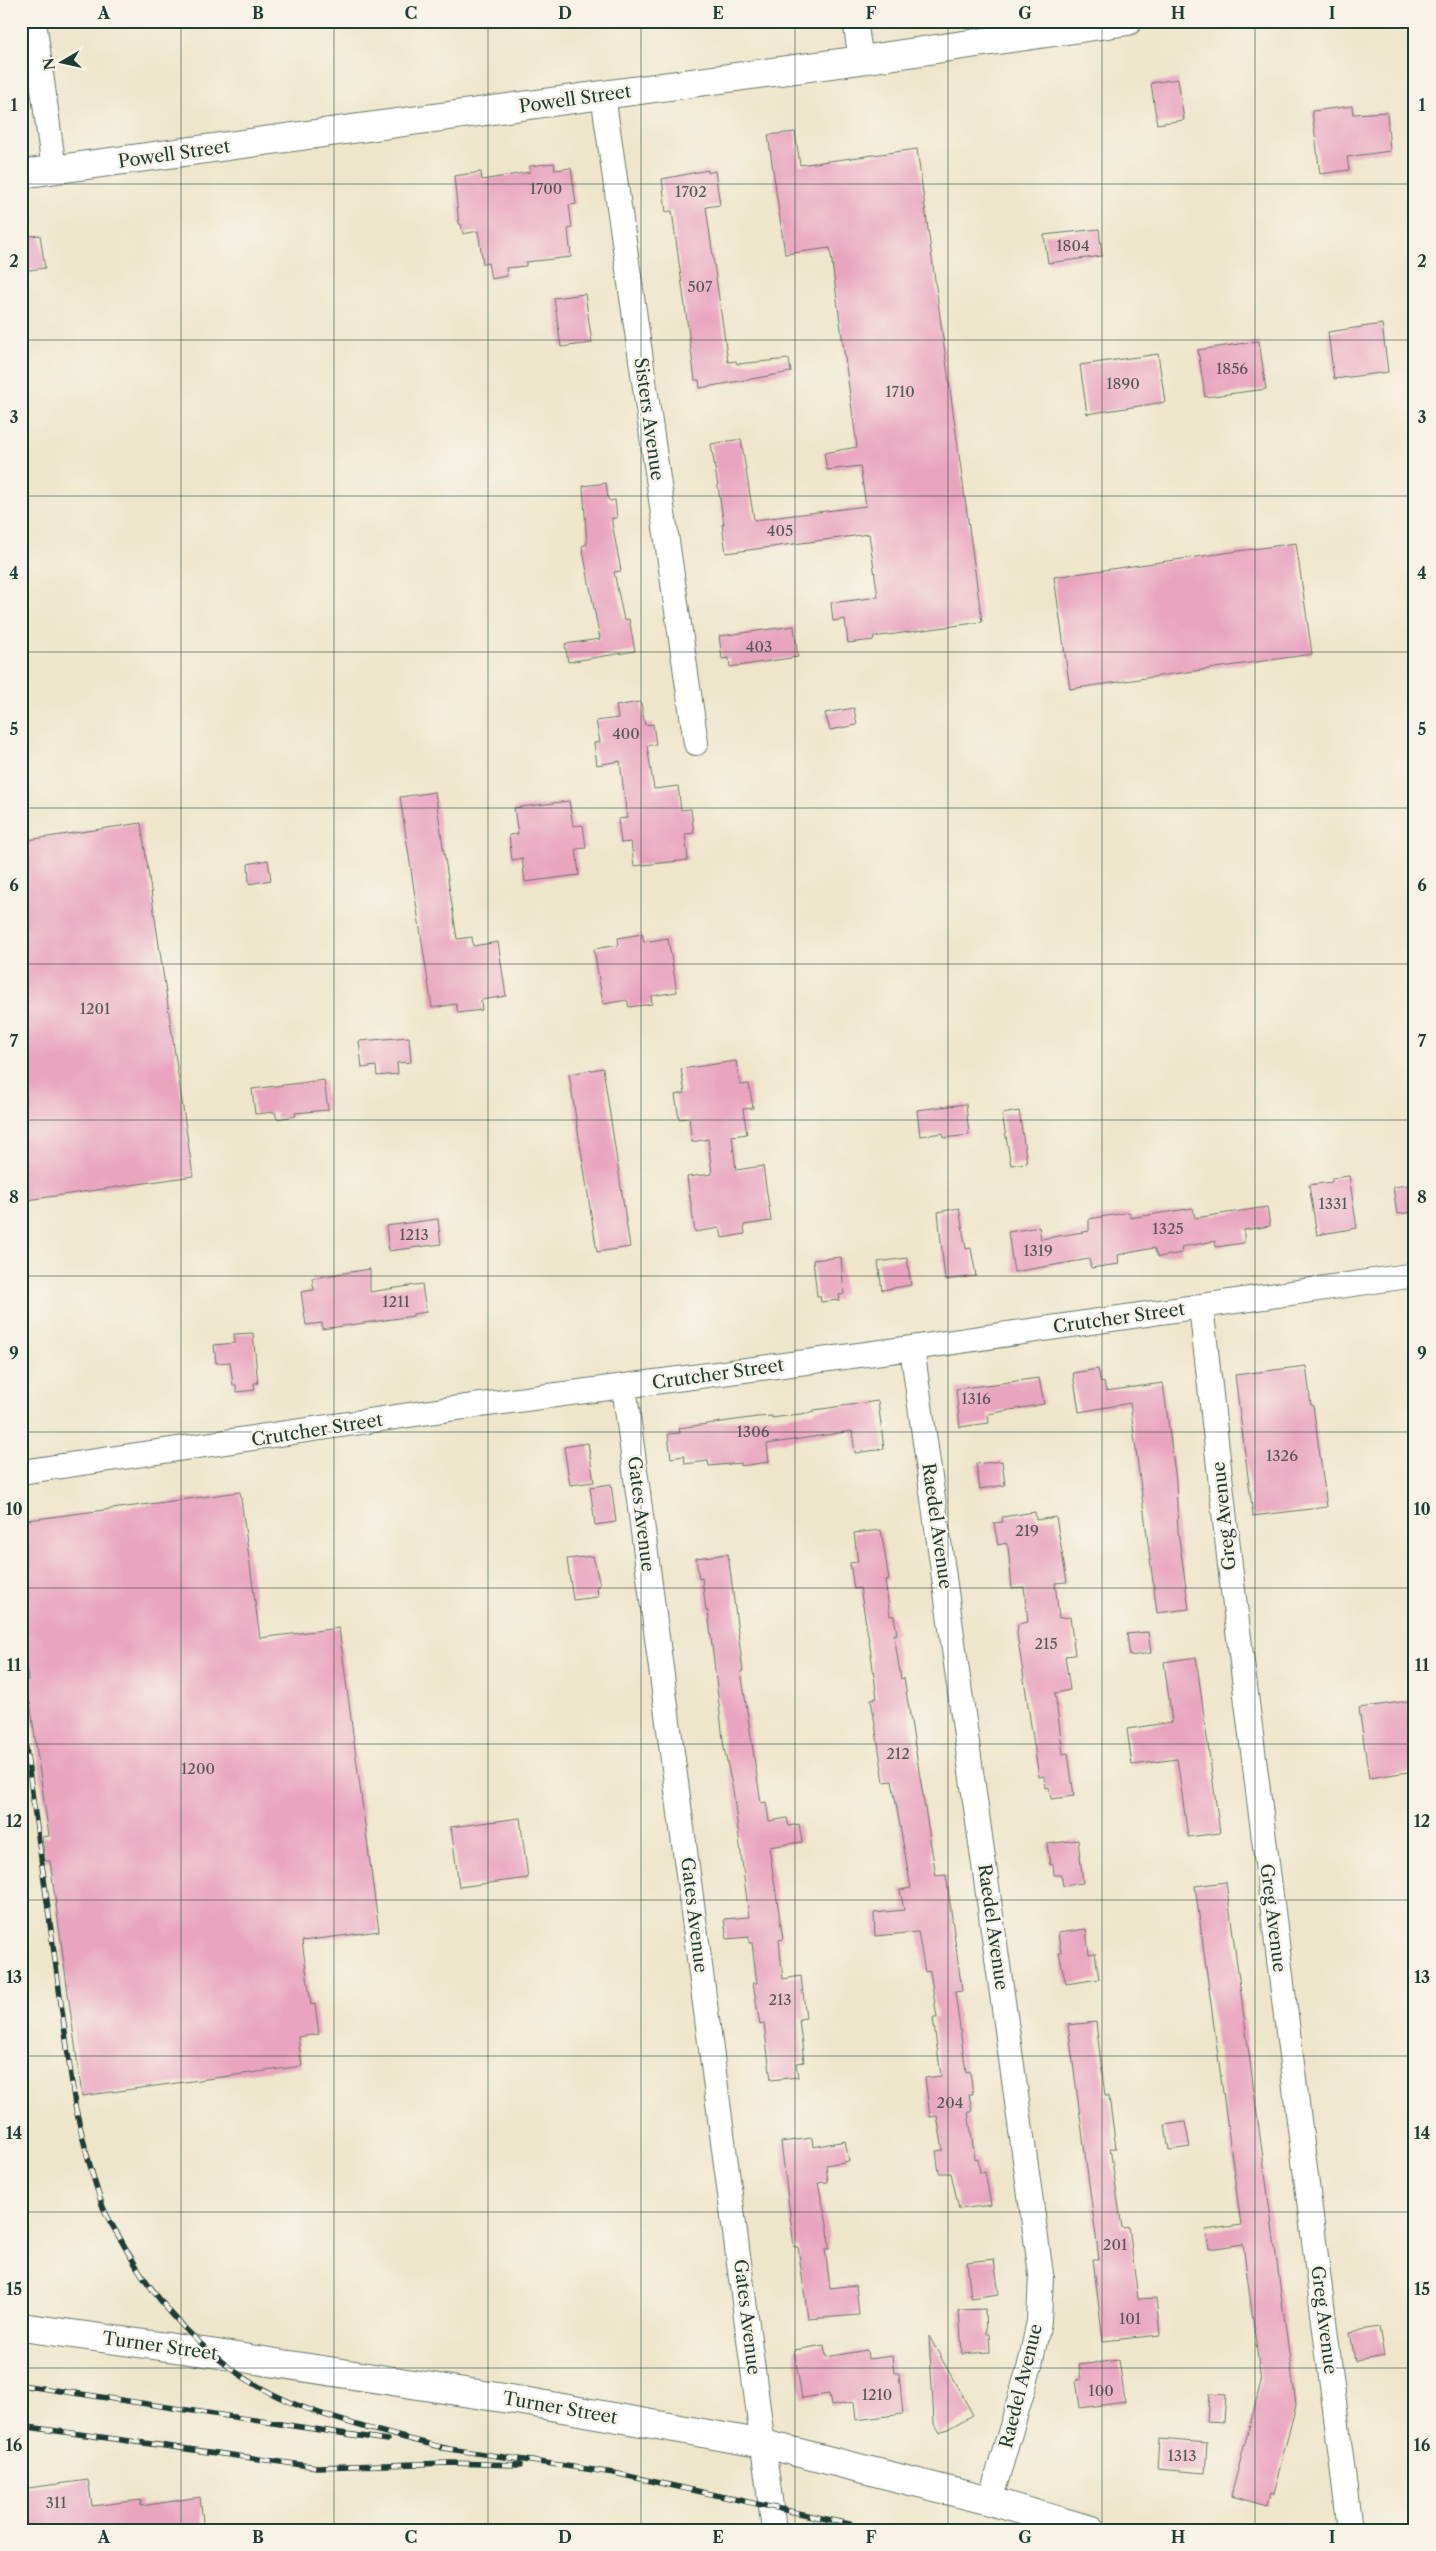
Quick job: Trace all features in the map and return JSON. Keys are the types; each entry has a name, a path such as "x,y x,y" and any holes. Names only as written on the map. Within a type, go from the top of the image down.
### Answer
{"street":[{"path":"34,21 54,170"},
{"path":"855,21 861,60"},
{"name":"Powell Street","path":"21,174 861,60 1128,21"},
{"name":"Sisters Avenue","path":"603,95 696,743"},
{"name":"Crutcher Street","path":"21,1472 1415,1276"},
{"name":"Greg Avenue","path":"1201,1306 1232,1584 1350,2530"},
{"name":"Raedel Avenue","path":"912,1348 1041,2274 1039,2321 1030,2365 990,2502"},
{"name":"Gates Avenue","path":"624,1386 774,2530"},
{"name":"Turner Street","path":"21,2327 212,2353 529,2402 764,2444 1091,2530"}],"building":[{"path":"1178,79 1184,120 1157,124 1151,83"},
{"path":"1352,106 1353,114 1387,112 1390,151 1347,157 1349,170 1320,174 1312,111"},
{"path":"795,132 800,165 917,149 982,622 873,637 874,640 848,643 845,619 833,621 831,603 878,597 869,534 726,553 722,524 724,524 711,444 741,439 754,520 866,506 860,466 827,470 824,453 857,447 830,248 785,254 768,135"},
{"path":"554,163 555,170 571,168 576,204 569,205 572,228 568,229 571,257 526,262 526,266 506,268 507,276 491,279 488,263 483,264 478,231 463,234 461,224 459,224 454,176 481,172 482,180 530,172 530,166"},
{"path":"708,170 708,173 715,171 720,205 706,207 728,362 736,361 737,364 789,359 791,372 700,388 699,380 695,380 672,211 666,212 662,179"},
{"path":"1099,229 1102,256 1048,263 1044,235"},
{"path":"40,235 45,268 21,271 21,237"},
{"path":"585,294 592,343 561,347 554,298"},
{"path":"1382,324 1388,372 1334,379 1328,332"},
{"path":"1259,341 1266,389 1205,397 1198,350"},
{"path":"1158,354 1165,402 1087,414 1080,365"},
{"path":"606,483 608,499 610,501 615,500 617,518 612,518 612,523 621,571 614,572 624,620 629,619 635,651 568,662 565,644 600,639 582,546 587,544 583,486"},
{"path":"1296,543 1312,654 1070,689 1054,577"},
{"path":"794,626 798,657 730,667 729,658 722,659 719,636"},
{"path":"641,703 645,725 653,724 656,744 647,746 654,789 678,786 681,810 691,809 694,833 685,834 688,860 634,866 631,842 621,843 618,819 627,818 620,761 597,765 594,743 600,742 596,721 618,718 616,706"},
{"path":"854,708 857,725 830,730 825,713"},
{"path":"435,792 457,939 472,937 473,946 498,942 506,996 481,1000 482,1010 458,1013 456,1004 432,1008 400,797"},
{"path":"569,801 573,826 583,825 586,848 576,849 579,875 525,882 522,858 512,860 509,835 518,834 514,808"},
{"path":"141,823 193,1176 21,1201 21,841"},
{"path":"268,860 271,880 249,884 248,864"},
{"path":"642,934 644,942 668,938 677,992 651,996 652,1004 629,1007 627,1000 603,1004 594,949 619,945 618,938"},
{"path":"409,1037 411,1062 397,1063 398,1074 377,1076 376,1066 362,1068 359,1041"},
{"path":"736,1061 740,1085 749,1084 753,1108 743,1109 747,1134 732,1136 736,1170 763,1166 771,1221 744,1225 745,1234 722,1238 720,1228 695,1232 687,1177 712,1174 708,1139 692,1142 689,1118 679,1119 675,1095 685,1093 681,1069"},
{"path":"603,1068 630,1247 597,1252 569,1074"},
{"path":"324,1080 328,1110 295,1113 296,1116 277,1119 275,1112 255,1114 252,1089"},
{"path":"966,1104 969,1135 944,1138 943,1133 920,1136 917,1110"},
{"path":"1019,1111 1027,1163 1011,1165 1002,1114"},
{"path":"1349,1176 1357,1228 1317,1235 1309,1185 1332,1182 1332,1178"},
{"path":"1415,1184 1415,1212 1397,1214 1393,1187"},
{"path":"1267,1207 1270,1226 1244,1230 1244,1243 1216,1247 1215,1241 1181,1247 1182,1253 1158,1257 1154,1248 1118,1255 1119,1264 1091,1268 1089,1259 1014,1272 1008,1232 1039,1227 1041,1239 1089,1231 1089,1219 1130,1212 1130,1218 1193,1208 1195,1218"},
{"path":"959,1208 966,1249 971,1248 976,1276 945,1280 938,1212"},
{"path":"438,1219 441,1244 389,1251 386,1226"},
{"path":"841,1257 844,1294 839,1295 840,1300 821,1302 820,1296 817,1296 813,1260"},
{"path":"907,1258 911,1285 882,1290 878,1262"},
{"path":"370,1269 370,1292 422,1284 426,1312 413,1314 413,1316 322,1329 322,1323 306,1325 301,1292 314,1290 312,1278"},
{"path":"253,1333 258,1383 254,1383 255,1390 237,1392 236,1385 233,1385 230,1362 216,1363 214,1345 235,1343 234,1334"},
{"path":"1306,1366 1327,1507 1253,1516 1235,1375"},
{"path":"1098,1369 1101,1383 1104,1382 1106,1391 1163,1383 1176,1481 1178,1531 1189,1609 1157,1613 1130,1403 1079,1412 1073,1373"},
{"path":"1039,1378 1044,1404 988,1414 989,1423 960,1427 956,1389"},
{"path":"878,1401 884,1449 855,1453 852,1431 767,1444 769,1462 741,1466 741,1463 709,1466 708,1461 685,1464 684,1456 671,1458 668,1434 680,1433 679,1428 757,1417 772,1416 772,1418"},
{"path":"588,1443 594,1482 570,1485 564,1447"},
{"path":"1002,1461 1005,1485 980,1489 976,1464"},
{"path":"611,1484 616,1522 595,1525 590,1487"},
{"path":"240,1492 260,1638 339,1628 379,1931 302,1941 311,2005 315,2004 319,2034 298,2037 302,2066 82,2096 50,1861 45,1861 42,1837 49,1836 30,1702 21,1703 21,1681 28,1680 21,1634 21,1521"},
{"path":"1035,1512 1036,1520 1056,1517 1067,1582 1055,1583 1059,1618 1070,1617 1075,1655 1065,1656 1070,1690 1055,1693 1063,1754 1068,1753 1074,1796 1051,1799 1049,1787 1045,1788 1044,1776 1039,1777 1017,1634 1018,1624 1028,1622 1024,1587 1012,1588 1008,1547 1006,1543 998,1545 994,1523 1003,1522 1002,1517"},
{"path":"881,1530 889,1579 885,1580 890,1616 894,1616 897,1634 894,1634 901,1679 904,1678 936,1876 946,1875 962,1991 955,1992 966,2072 970,2071 973,2094 969,2094 972,2112 968,2112 975,2159 978,2158 980,2173 985,2172 991,2205 959,2209 951,2173 939,2173 936,2151 943,2150 937,2116 930,2117 925,2078 941,2076 933,2018 937,2018 930,1971 925,1972 918,1932 875,1936 874,1913 904,1910 900,1890 911,1888 892,1781 884,1782 871,1699 877,1698 870,1647 860,1588 854,1589 850,1563 858,1562 854,1533"},
{"path":"728,1554 743,1671 741,1671 761,1803 766,1802 769,1821 787,1818 789,1826 799,1824 802,1842 769,1847 783,1939 779,1940 783,1979 801,1976 806,2018 799,2019 804,2062 796,2063 798,2077 771,2080 764,2024 760,2025 753,1983 757,1983 752,1943 749,1943 749,1937 727,1939 724,1919 749,1917 733,1790 724,1748 708,1611 706,1611 702,1578 699,1579 696,1558"},
{"path":"593,1556 600,1585 597,1586 598,1597 573,1600 567,1559"},
{"path":"1148,1632 1151,1653 1130,1656 1127,1634"},
{"path":"1196,1657 1220,1833 1188,1837 1177,1759 1132,1765 1127,1729 1172,1722 1164,1662"},
{"path":"1408,1701 1415,1747 1415,1771 1369,1778 1359,1708"},
{"path":"520,1818 528,1878 459,1887 451,1827"},
{"path":"1078,1840 1083,1883 1063,1886 1061,1875 1054,1875 1053,1864 1050,1865 1047,1844"},
{"path":"1226,1882 1296,2405 1273,2495 1270,2494 1267,2506 1231,2496 1261,2382 1243,2244 1209,2249 1206,2230 1241,2225 1195,1886"},
{"path":"1086,1929 1089,1954 1095,1953 1099,1979 1066,1984 1059,1953 1061,1953 1058,1933"},
{"path":"1096,2022 1105,2096 1109,2096 1116,2148 1110,2148 1122,2228 1129,2227 1138,2299 1156,2298 1160,2335 1103,2341 1093,2259 1099,2259 1068,2025"},
{"path":"1185,2122 1190,2147 1169,2150 1165,2125"},
{"path":"812,2138 813,2147 845,2141 849,2161 826,2165 828,2182 818,2183 828,2228 829,2249 825,2249 830,2288 856,2285 859,2315 808,2319 798,2247 794,2247 781,2142"},
{"path":"994,2259 999,2294 971,2298 967,2262"},
{"path":"985,2309 986,2334 989,2334 990,2352 962,2354 959,2310"},
{"path":"1379,2327 1384,2356 1355,2361 1350,2332"},
{"path":"929,2336 973,2415 940,2433 934,2422"},
{"path":"824,2345 826,2357 867,2350 868,2359 892,2356 894,2373 899,2373 903,2414 856,2420 854,2402 831,2406 829,2394 802,2398 794,2350"},
{"path":"1119,2360 1125,2402 1080,2408 1076,2380 1081,2379 1079,2365"},
{"path":"1209,2394 1226,2395 1224,2422 1207,2421"},
{"path":"1159,2439 1207,2443 1205,2473 1157,2469"},
{"path":"88,2480 92,2506 141,2500 141,2506 200,2497 204,2530 21,2530 21,2489"}],"railway":[{"path":"24,1734 75,2105 91,2169 103,2207 112,2224 154,2292 173,2316 194,2338 242,2376 269,2392 297,2405 334,2418 449,2449"},
{"path":"21,2385 387,2440"},
{"path":"21,2426 317,2467 451,2463 520,2465"},
{"path":"442,2448 614,2473 877,2530"}]}
